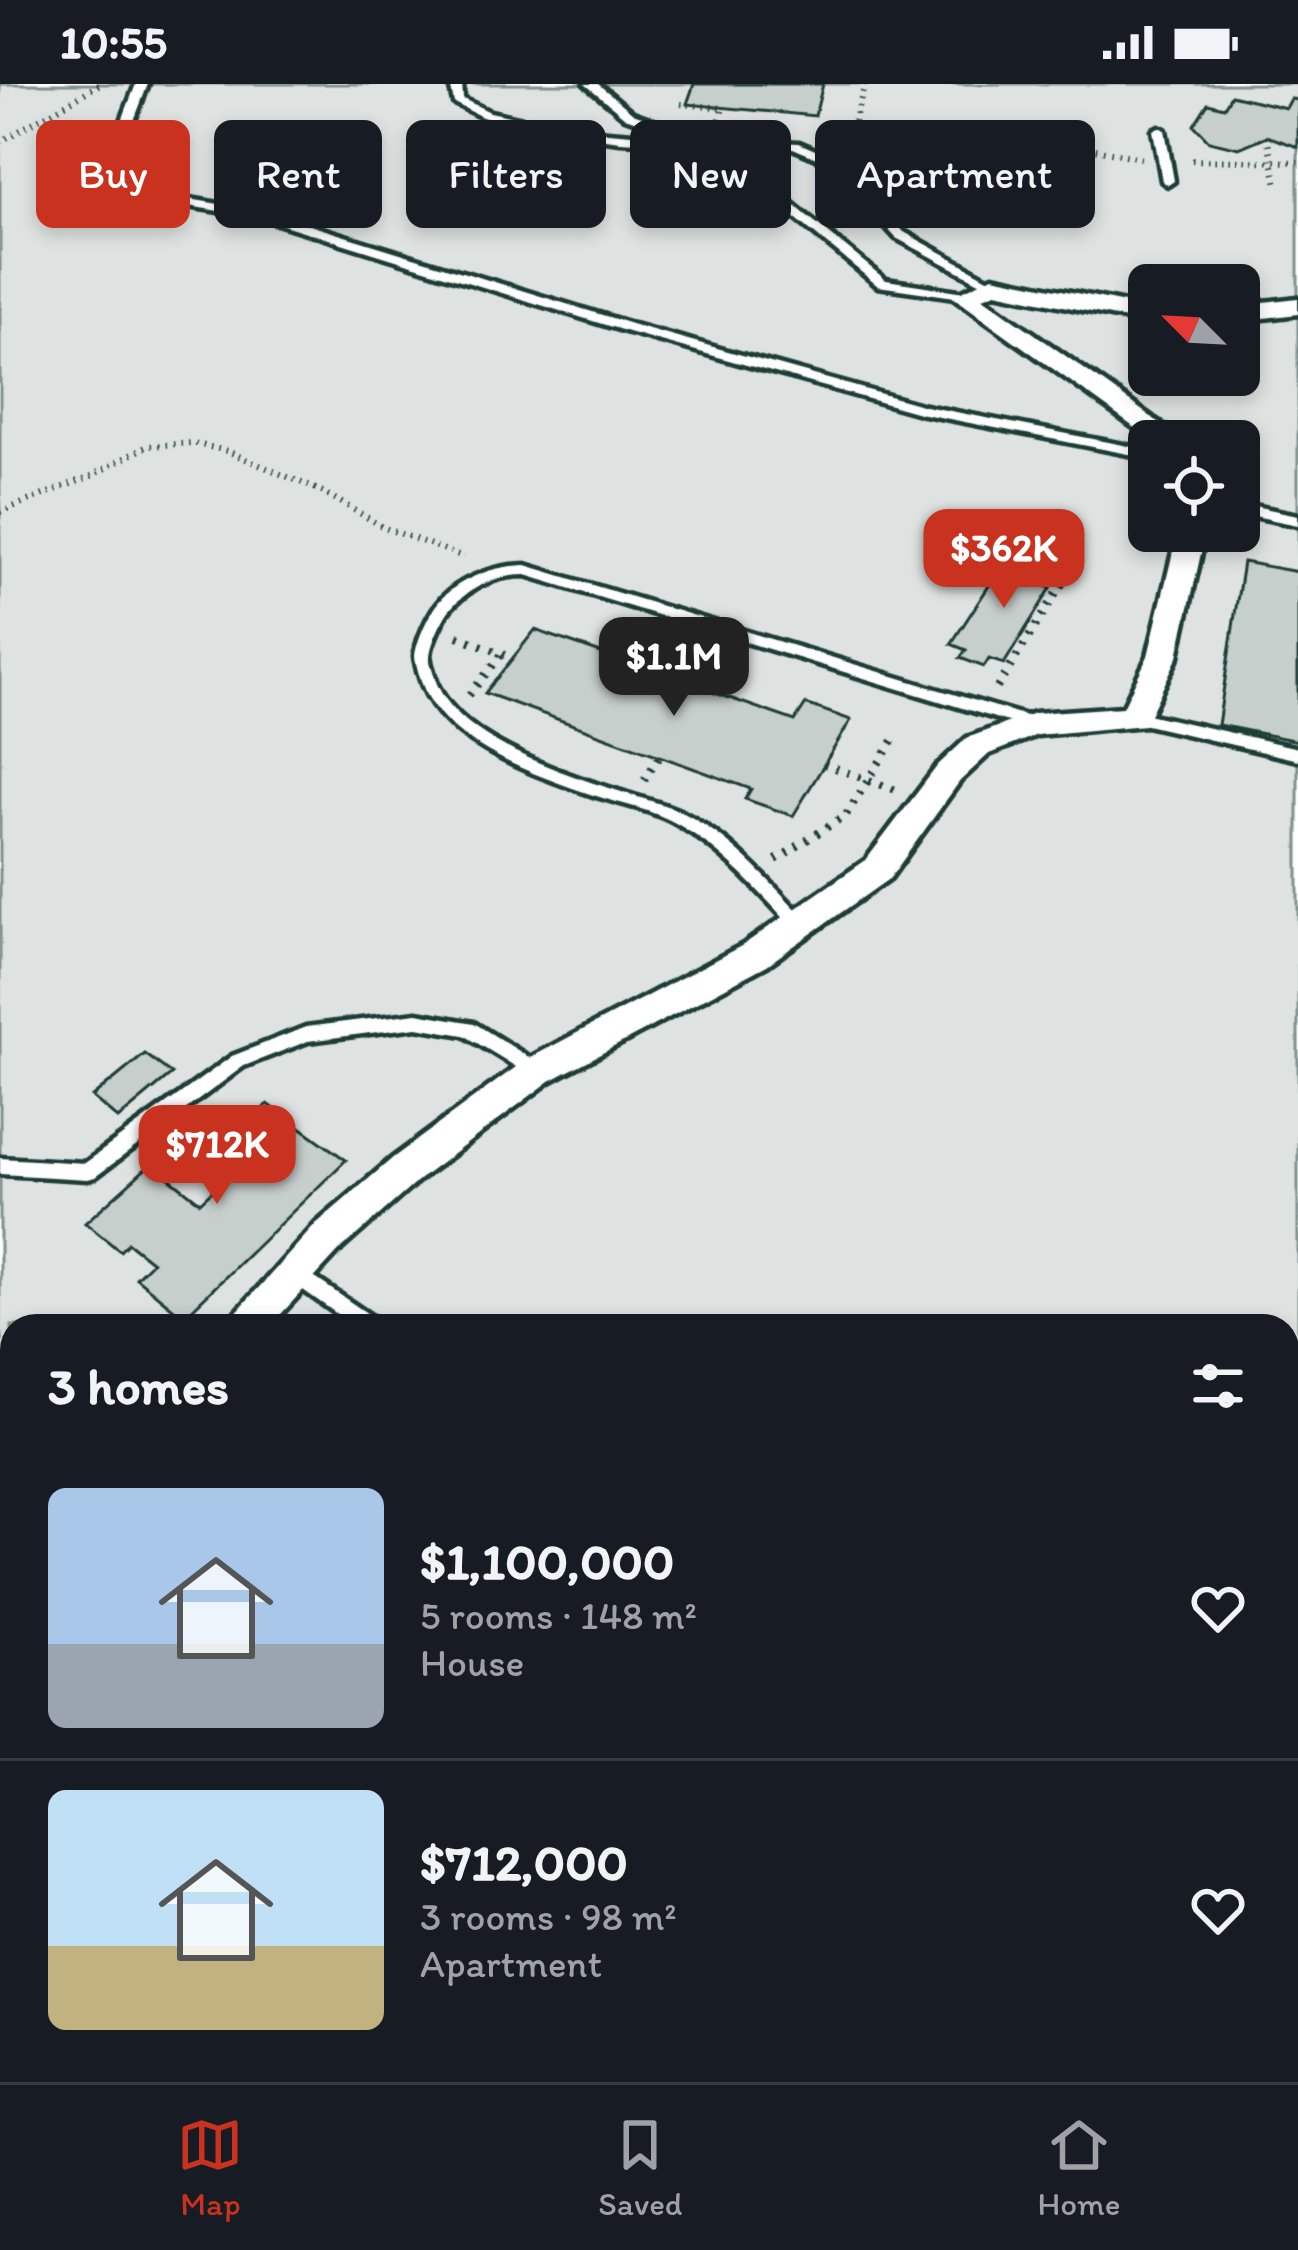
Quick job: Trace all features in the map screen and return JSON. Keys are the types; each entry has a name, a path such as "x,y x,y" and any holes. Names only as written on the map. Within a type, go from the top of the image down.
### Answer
{"street":[{"path":"965,296 993,284 1128,309"},
{"path":"1260,294 1298,289"},
{"path":"965,296 1141,420"},
{"path":"1260,310 1298,305"},
{"path":"255,1314 293,1272 407,1168 538,1071 801,926 892,856 928,801 978,746 1034,724 1134,717 1163,656 1187,552"}],"lane":[{"path":"142,84 113,160 123,186 138,194 263,215 633,329 924,410 1128,450"},
{"path":"456,84 458,100 493,117 630,133"},
{"path":"591,84 629,115 644,120"},
{"path":"1159,130 1168,181"},
{"path":"791,145 817,152 900,235 993,284"},
{"path":"791,209 882,284 965,296"},
{"path":"1260,512 1298,520"},
{"path":"801,926 710,834 681,818 486,745 449,719 420,670 431,626 456,595 488,576 526,570 1034,724"},
{"path":"1134,717 1298,754"},
{"path":"0,1166 88,1172 238,1061 306,1034 435,1022 468,1028 538,1071"},
{"path":"293,1272 353,1314"}],"path":[{"path":"0,142 100,84"},
{"path":"1268,136 1277,185"},
{"path":"1095,147 1164,159 1298,163"},
{"path":"0,512 77,483 147,446 192,443 227,452 323,492 385,528 473,562 488,576"},
{"path":"984,708 1079,557"},
{"path":"431,626 513,658"},
{"path":"449,719 502,654"},
{"path":"750,877 846,815 894,740"},
{"path":"824,764 928,801"}],"shaded area":[{"path":"0,84 1298,84 1298,1314 0,1314"}],"building":[{"path":"694,84 823,84 815,116 687,104"},
{"path":"1231,95 1286,108 1291,99 1298,100 1298,147 1267,136 1239,148 1209,141 1194,125 1208,103 1224,107"},
{"path":"1013,549 1049,562 1035,582 1051,588 1004,664 989,659 984,667 960,658 966,650 951,644"},
{"path":"1243,562 1298,572 1298,741 1218,725"},
{"path":"535,630 795,721 806,704 851,720 793,816 745,799 751,789 485,693"},
{"path":"145,1054 172,1074 118,1119 92,1097"},
{"path":"268,1104 346,1160 187,1314 180,1314 136,1278 152,1262 128,1243 120,1251 85,1223 151,1164 200,1202 239,1166 211,1145 245,1109 255,1116"}]}
